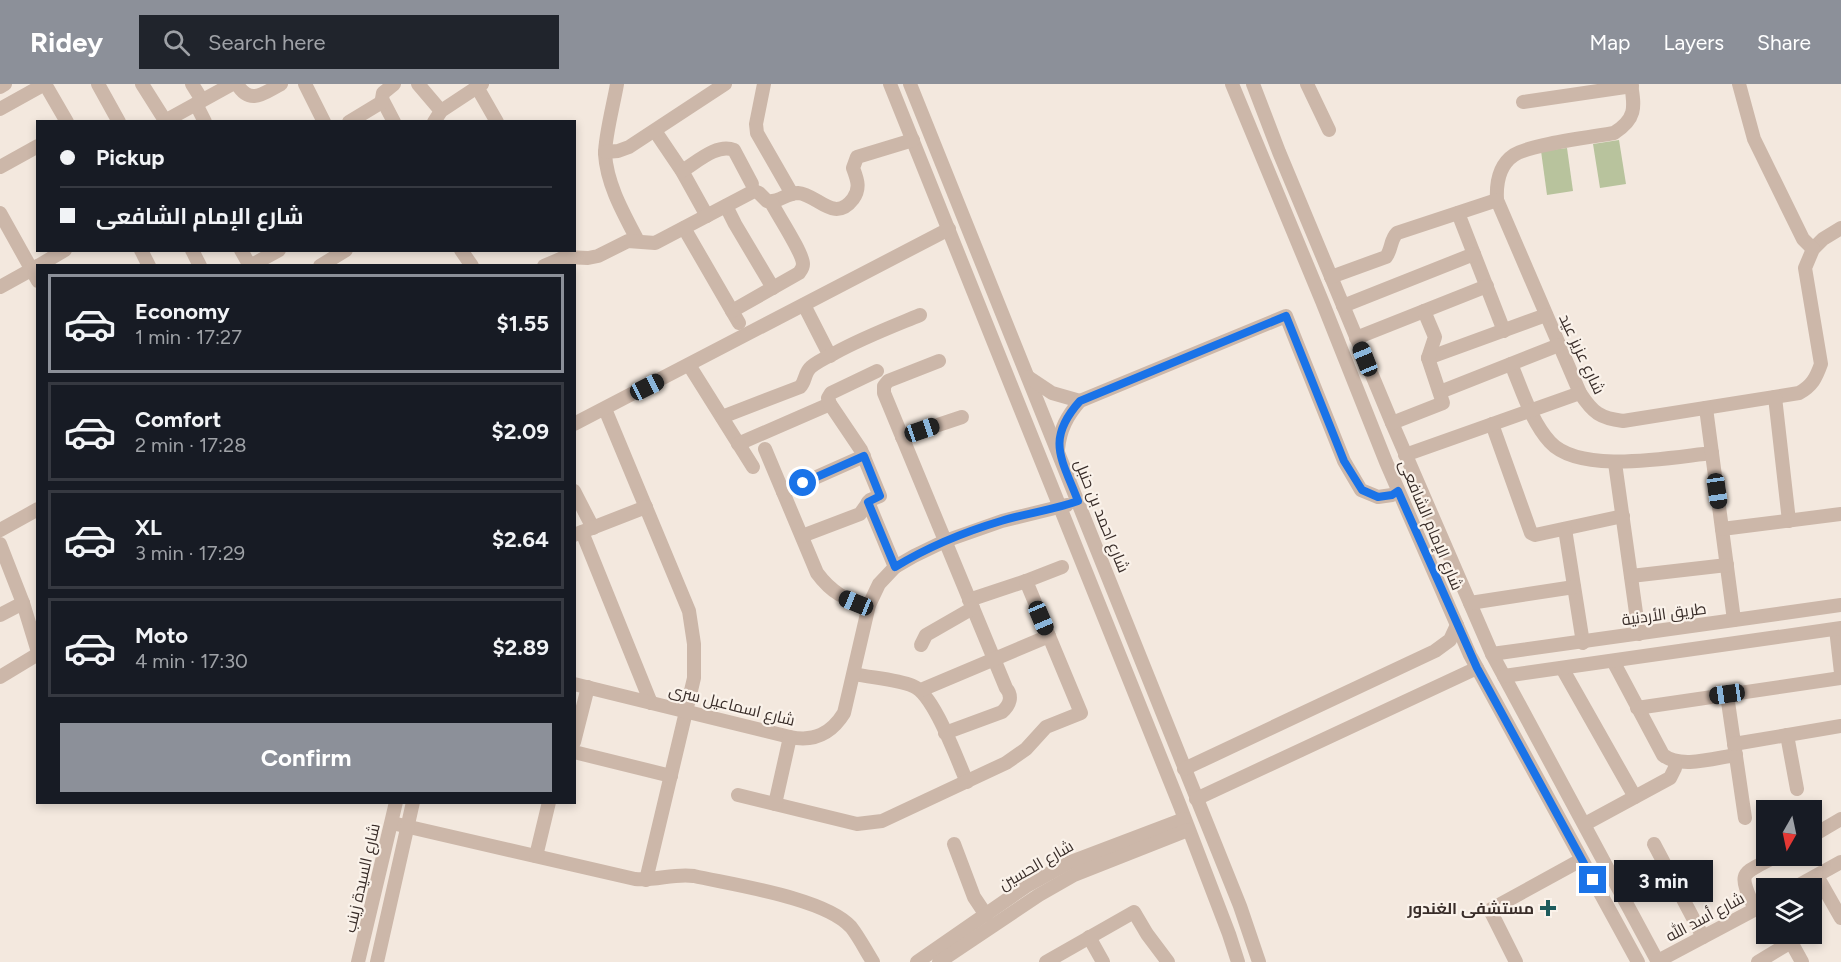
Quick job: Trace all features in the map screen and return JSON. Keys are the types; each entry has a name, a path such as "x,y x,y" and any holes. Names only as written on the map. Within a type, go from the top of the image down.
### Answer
{"street":[{"path":"0,87 5,84"},
{"path":"0,109 45,84 65,120"},
{"path":"98,84 118,120"},
{"path":"142,84 165,120"},
{"path":"192,84 205,120"},
{"path":"168,120 231,84"},
{"path":"237,84 247,96 255,97 281,84"},
{"path":"305,84 323,120"},
{"path":"418,84 438,116 479,85 496,120"},
{"path":"617,84 605,152 616,198 638,241"},
{"path":"605,152 629,147 725,84"},
{"path":"764,84 756,124 758,133 792,194"},
{"path":"890,84 1060,507 1229,934 1238,962"},
{"name":"شارع احمد بن حنبل","path":"910,84 1247,924 1259,962"},
{"name":"شارع الإمام الشافعى","path":"1232,84 1334,329 1398,491 1457,625 1477,668 1638,962"},
{"name":"شارع الإمام الشافعى","path":"1253,84 1405,455 1492,654 1658,962"},
{"path":"1307,84 1329,130"},
{"path":"1739,84 1754,139 1803,239 1813,249 1823,239 1841,228"},
{"path":"390,85 383,93 382,102 393,120"},
{"path":"1331,277 1386,256 1396,233 1497,200 1496,183 1502,167 1514,155 1530,148 1614,133 1625,126 1632,115 1634,102 1631,85 1585,88 1523,102"},
{"path":"352,120 382,102"},
{"path":"655,130 682,171 707,216"},
{"path":"549,264 575,253 588,258 598,256 623,243 638,241 655,243 754,191 759,193 762,199 771,202 792,194 804,194 825,207 842,207 849,203 858,189 858,180 853,168 857,157 913,140"},
{"path":"682,171 719,148 729,148 734,150 752,184"},
{"path":"0,167 36,152"},
{"name":"شارع عزيز عيد","path":"1497,200 1580,393 1590,409 1605,418 1623,421 1799,393 1809,388 1816,379 1821,364 1805,268 1813,249"},
{"path":"732,311 799,273 803,262 771,202"},
{"path":"726,206 773,288"},
{"path":"0,213 36,270 0,287"},
{"path":"1458,213 1504,331"},
{"path":"684,228 739,323"},
{"path":"576,423 949,229"},
{"path":"45,264 62,252"},
{"path":"254,264 275,252"},
{"path":"323,264 343,252"},
{"path":"1343,306 1474,254"},
{"path":"1356,338 1487,286"},
{"path":"804,305 830,356"},
{"path":"1392,423 1441,405 1443,401 1428,358 1435,337 1424,311"},
{"path":"722,417 801,387 811,367 862,338 920,315"},
{"path":"1428,358 1546,315"},
{"path":"1058,451 1059,437 1064,424 1080,401 1286,316 1344,461 1362,490 1378,497 1392,495 1398,491"},
{"path":"1334,329 1350,322"},
{"path":"1440,392 1559,345"},
{"path":"939,361 891,380 884,386 884,393 993,658 1010,693 1008,708 1002,712 945,733"},
{"path":"689,364 753,467"},
{"path":"1511,364 1530,411 1551,444 1571,455 1593,461 1615,463 1712,453"},
{"path":"802,537 860,514 868,502 880,496 864,456 828,399 831,393 878,371"},
{"path":"1028,377 1052,393 1080,401"},
{"path":"1405,455 1580,393"},
{"path":"1775,397 1789,520"},
{"path":"738,444 830,404"},
{"path":"1706,408 1734,621"},
{"path":"605,409 689,611 694,644 694,678 646,880"},
{"path":"903,437 962,417"},
{"path":"1492,424 1531,534 1623,516"},
{"path":"765,449 817,573 827,586 841,596 856,603 869,605"},
{"path":"783,492 864,456"},
{"path":"1615,463 1639,634"},
{"path":"576,500 583,532 651,703"},
{"name":"شارع اسماعيل سرى","path":"581,685 790,737 816,738 838,723 844,713 869,605 879,584 895,567 914,555 945,541 1002,521 1078,501"},
{"path":"868,502 895,567"},
{"path":"583,532 646,507"},
{"path":"0,530 36,509"},
{"path":"1722,529 1841,514"},
{"path":"1565,529 1583,643"},
{"path":"0,544 23,603 36,646"},
{"path":"1631,576 1727,565"},
{"path":"921,645 926,635 971,604 1062,567"},
{"path":"738,795 858,824 870,824 882,821 1017,757 1046,727 1081,713 1026,581"},
{"path":"1470,603 1574,587"},
{"path":"0,615 23,603"},
{"name":"طريق الأردنية","path":"1492,654 1841,605"},
{"path":"1184,769 1435,651 1450,640 1457,625"},
{"path":"1504,676 1839,628 1841,673"},
{"path":"921,690 1049,636"},
{"path":"0,677 36,654"},
{"path":"1612,661 1663,755 1676,762 1786,735 1841,726"},
{"path":"1196,799 1477,668"},
{"path":"1562,668 1635,797"},
{"path":"854,674 913,686 921,690 928,698 967,782"},
{"path":"1637,708 1841,678"},
{"path":"576,726 581,685"},
{"path":"1727,694 1745,818"},
{"path":"1786,735 1797,789"},
{"path":"775,804 790,737"},
{"path":"576,752 671,776"},
{"path":"1585,824 1670,778 1676,762"},
{"name":"شارع السيدة زينب","path":"358,962 396,804"},
{"name":"شارع السيدة زينب","path":"377,962 414,804"},
{"path":"536,856 549,804"},
{"path":"1822,830 1841,819"},
{"path":"392,823 646,880 680,874 809,903 832,912 851,927 873,962"},
{"name":"شارع الحسين","path":"939,962 1068,863 1090,853 1186,825"},
{"path":"954,844 974,897 986,915"},
{"path":"1654,844 1703,937"},
{"path":"1516,962 1490,910 1581,860"},
{"path":"1813,878 1841,862"},
{"path":"1756,900 1744,885 1743,878 1747,872 1758,866"},
{"path":"1817,876 1841,918"},
{"name":"شارع الحسين","path":"917,962 986,915 1040,886"},
{"name":"شارع أسد الله","path":"1658,962 1756,909"},
{"path":"1046,962 1134,912 1168,962"},
{"path":"1089,937 1103,962"},
{"path":"1758,962 1781,944"},
{"path":"1792,944 1802,962"}],"green space":[{"path":"1619,140 1626,184 1600,188 1593,144"},
{"path":"1567,148 1573,191 1547,195 1541,151"}],"place":[{"name":"مستشفى الغندور","path":"1548,908"}],"route":[{"path":"803,483 864,456 880,496 868,502 895,567 914,555 945,541 1002,521 1078,501 1058,451 1059,437 1064,424 1080,401 1286,316 1344,461 1362,490 1378,497 1392,495 1398,491 1477,668 1593,880"}]}
